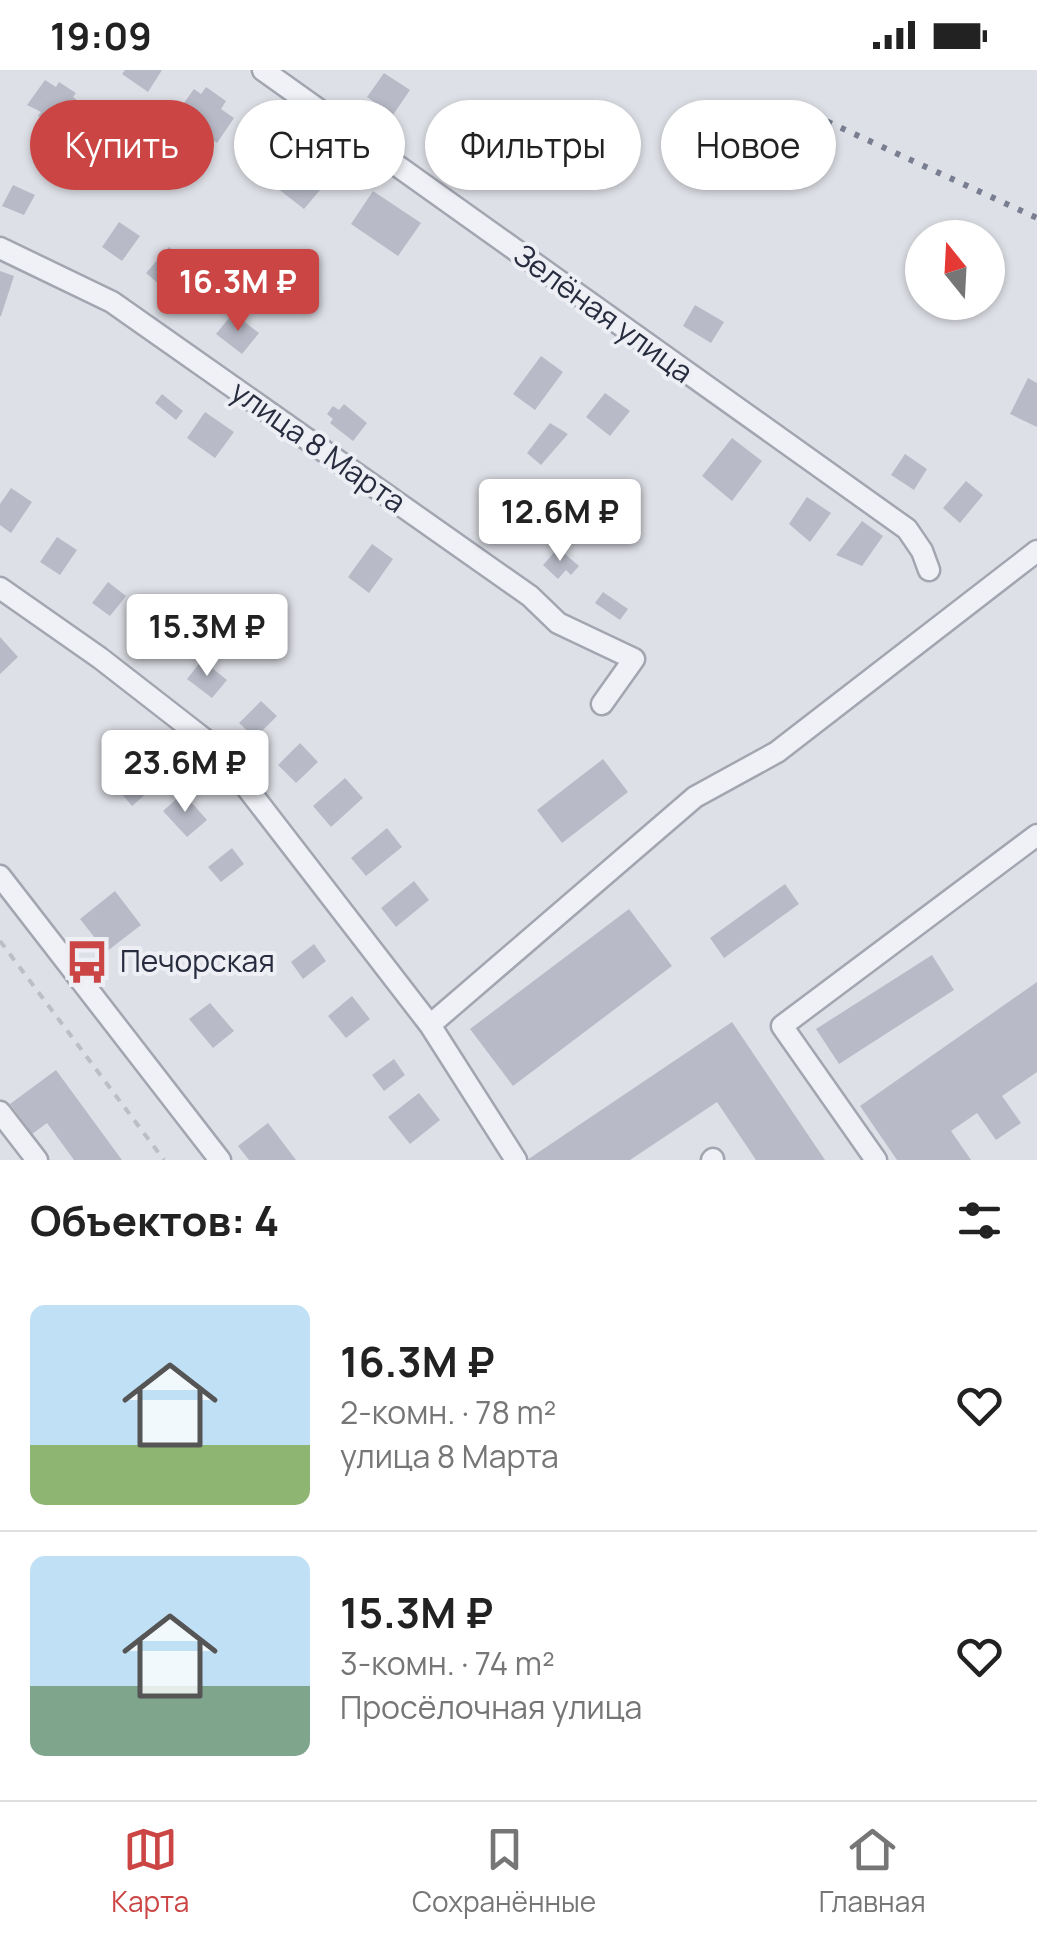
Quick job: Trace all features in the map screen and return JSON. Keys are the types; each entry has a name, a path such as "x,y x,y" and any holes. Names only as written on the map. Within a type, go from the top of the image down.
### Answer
{"street":[{"name":"Зелёная улица","path":"263,70 906,529 922,550 929,570"},
{"name":"улица 8 Марта","path":"0,248 112,302 530,596 558,623 634,659 602,704"},
{"path":"430,1024 695,796 777,752 1037,551"},
{"path":"0,588 100,658 217,749 430,1024 516,1160"},
{"path":"876,1160 782,1026 1037,835"},
{"path":"0,876 213,1158"},
{"path":"0,1112 36,1160"}],"path":[{"path":"0,940 164,1160"}],"building":[{"path":"125,70 162,70 148,92 122,74"},
{"path":"384,73 410,90 403,100 367,97"},
{"path":"45,80 56,87 59,82 76,93 73,97 77,100 31,100"},
{"path":"206,87 226,101 221,109 234,118 217,143 214,100 186,100 194,89 201,94"},
{"path":"13,185 35,195 24,215 2,206"},
{"path":"280,190 320,190 304,209"},
{"path":"373,191 421,223 398,256 351,224"},
{"path":"119,222 140,236 122,261 102,247"},
{"path":"169,247 191,266 168,292 146,273"},
{"path":"244,252 276,274 281,266 294,275 269,312 224,281"},
{"path":"0,271 14,276 1,316 0,316"},
{"path":"695,305 724,322 711,343 683,326"},
{"path":"233,313 259,333 242,354 216,334"},
{"path":"541,356 563,372 535,410 513,394"},
{"path":"1028,378 1037,383 1037,427 1010,414"},
{"path":"605,393 630,411 610,436 586,417"},
{"path":"162,394 183,411 176,420 155,403"},
{"path":"344,404 367,423 353,441 330,423 333,419 327,414 333,406 339,410"},
{"path":"205,412 234,432 215,458 187,438"},
{"path":"550,423 568,434 541,465 527,453"},
{"path":"732,438 762,461 732,501 702,476"},
{"path":"905,454 927,469 914,490 891,475"},
{"path":"966,481 983,495 960,523 943,508"},
{"path":"11,488 32,502 11,533 0,525 0,504"},
{"path":"499,497 530,521 513,543 482,518"},
{"path":"807,497 831,513 810,542 789,524"},
{"path":"862,521 883,536 862,566 836,555"},
{"path":"57,537 77,550 60,575 40,562"},
{"path":"372,544 393,559 369,593 348,577"},
{"path":"558,548 579,566 571,575 566,570 558,579 543,565"},
{"path":"108,582 126,596 110,616 92,603"},
{"path":"603,592 628,609 620,620 595,603"},
{"path":"0,637 18,657 0,674"},
{"path":"202,660 227,680 212,698 187,679"},
{"path":"261,701 277,716 255,738 239,723"},
{"path":"300,743 318,762 296,783 278,765"},
{"path":"138,748 164,778 132,806 116,787 124,780 114,769"},
{"path":"603,759 628,792 562,843 537,810"},
{"path":"345,778 363,798 331,827 313,806"},
{"path":"183,793 207,820 187,837 163,811"},
{"path":"387,828 402,847 366,876 351,858"},
{"path":"232,848 244,864 221,882 208,867"},
{"path":"414,881 429,900 396,927 381,908"},
{"path":"785,884 799,904 724,958 710,938"},
{"path":"115,891 141,925 106,952 80,919"},
{"path":"629,909 672,966 513,1086 470,1029"},
{"path":"314,944 326,961 303,979 291,962"},
{"path":"932,955 954,990 839,1064 816,1029"},
{"path":"1037,982 1037,1072 1002,1096 1021,1123 996,1140 977,1113 951,1131 971,1160 897,1160 860,1106"},
{"path":"352,996 370,1019 346,1038 328,1016"},
{"path":"210,1003 234,1031 213,1048 189,1019"},
{"path":"732,1022 825,1160 756,1160 717,1102 630,1160 527,1160"},
{"path":"394,1059 405,1075 384,1091 372,1075"},
{"path":"56,1070 122,1160 74,1160 47,1123 32,1134 10,1104"},
{"path":"419,1093 440,1120 410,1144 388,1117"},
{"path":"268,1123 296,1160 249,1160 238,1146"}],"railway":[{"path":"836,126 1037,218"}],"place":[{"name":"Печорская","path":"87,962"}]}
